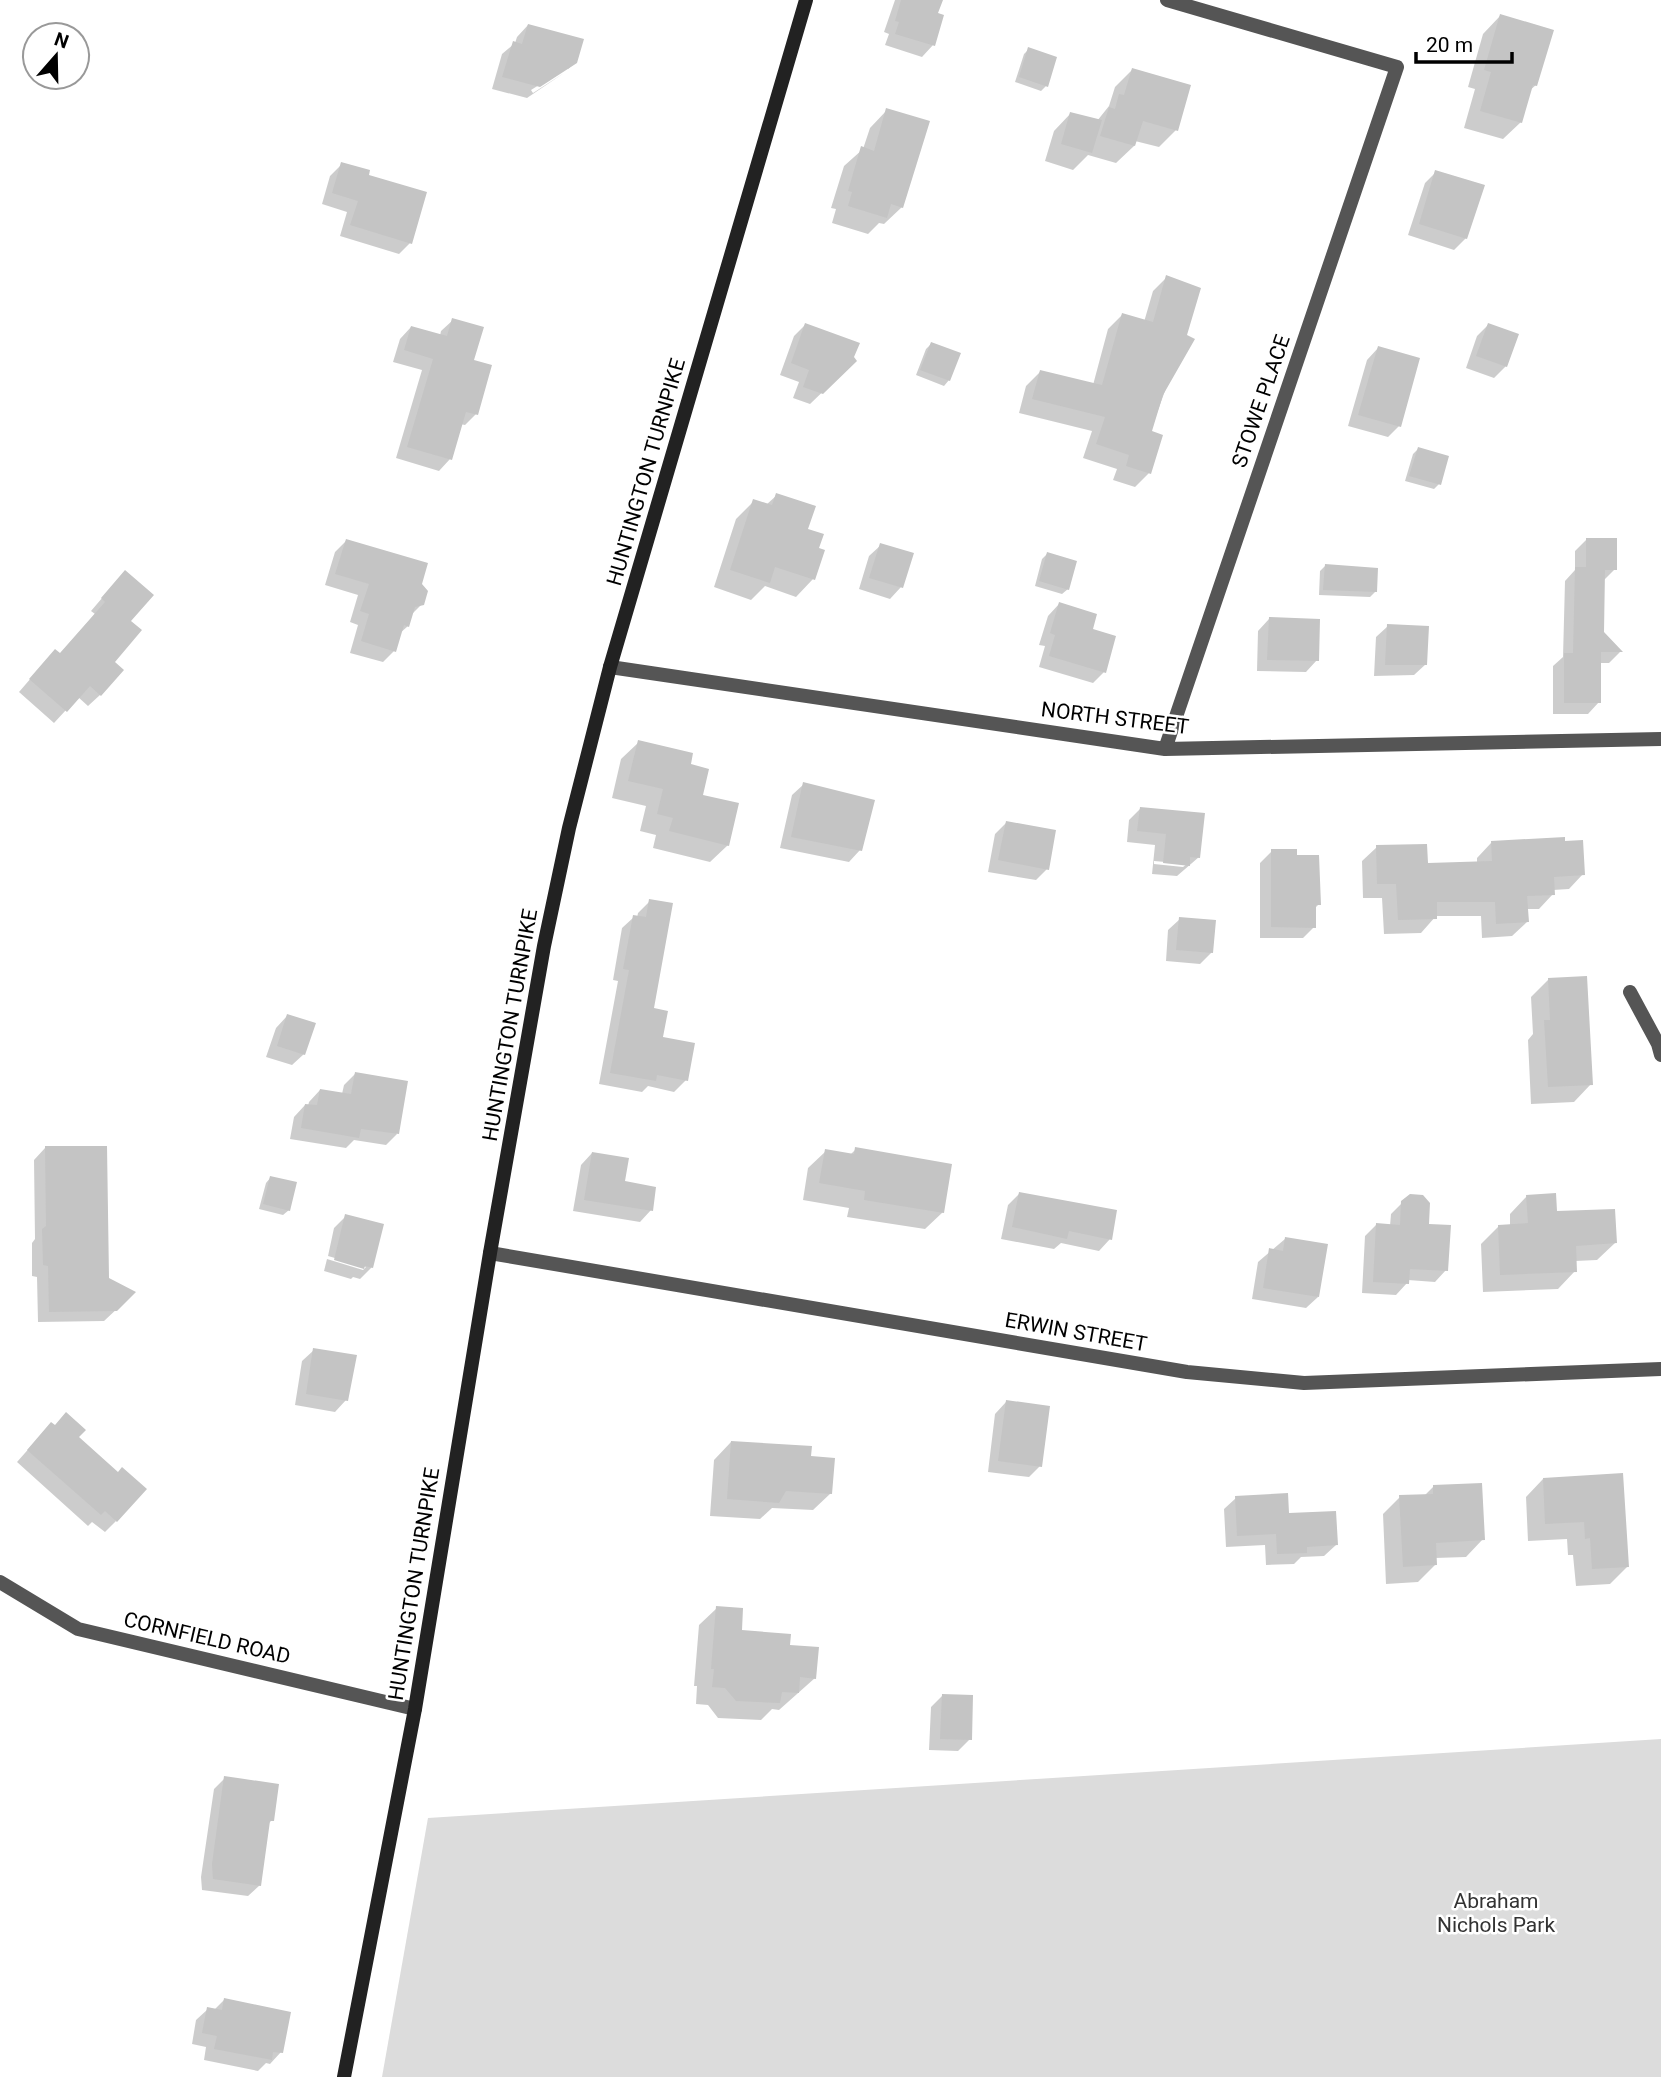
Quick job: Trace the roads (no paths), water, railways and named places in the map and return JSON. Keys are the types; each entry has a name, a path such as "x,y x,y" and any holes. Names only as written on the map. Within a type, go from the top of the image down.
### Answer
{"main road":[{"name":"HUNTINGTON TURNPIKE","path":"344,2077 415,1709 490,1253 569,828 610,667 806,0"}],"street":[{"name":"STOWE PLACE","path":"1165,749 1397,66 1167,0"},
{"name":"NORTH STREET","path":"610,667 1165,749 1661,739"},
{"path":"1630,992 1658,1044 1661,1055"},
{"name":"ERWIN STREET","path":"490,1253 1213,1374 1304,1383 1661,1369"},
{"name":"CORNFIELD ROAD","path":"0,1582 78,1629 415,1709"}],"park label":[{"name":"Abraham Nichols Park","path":"1496,1913"}]}
